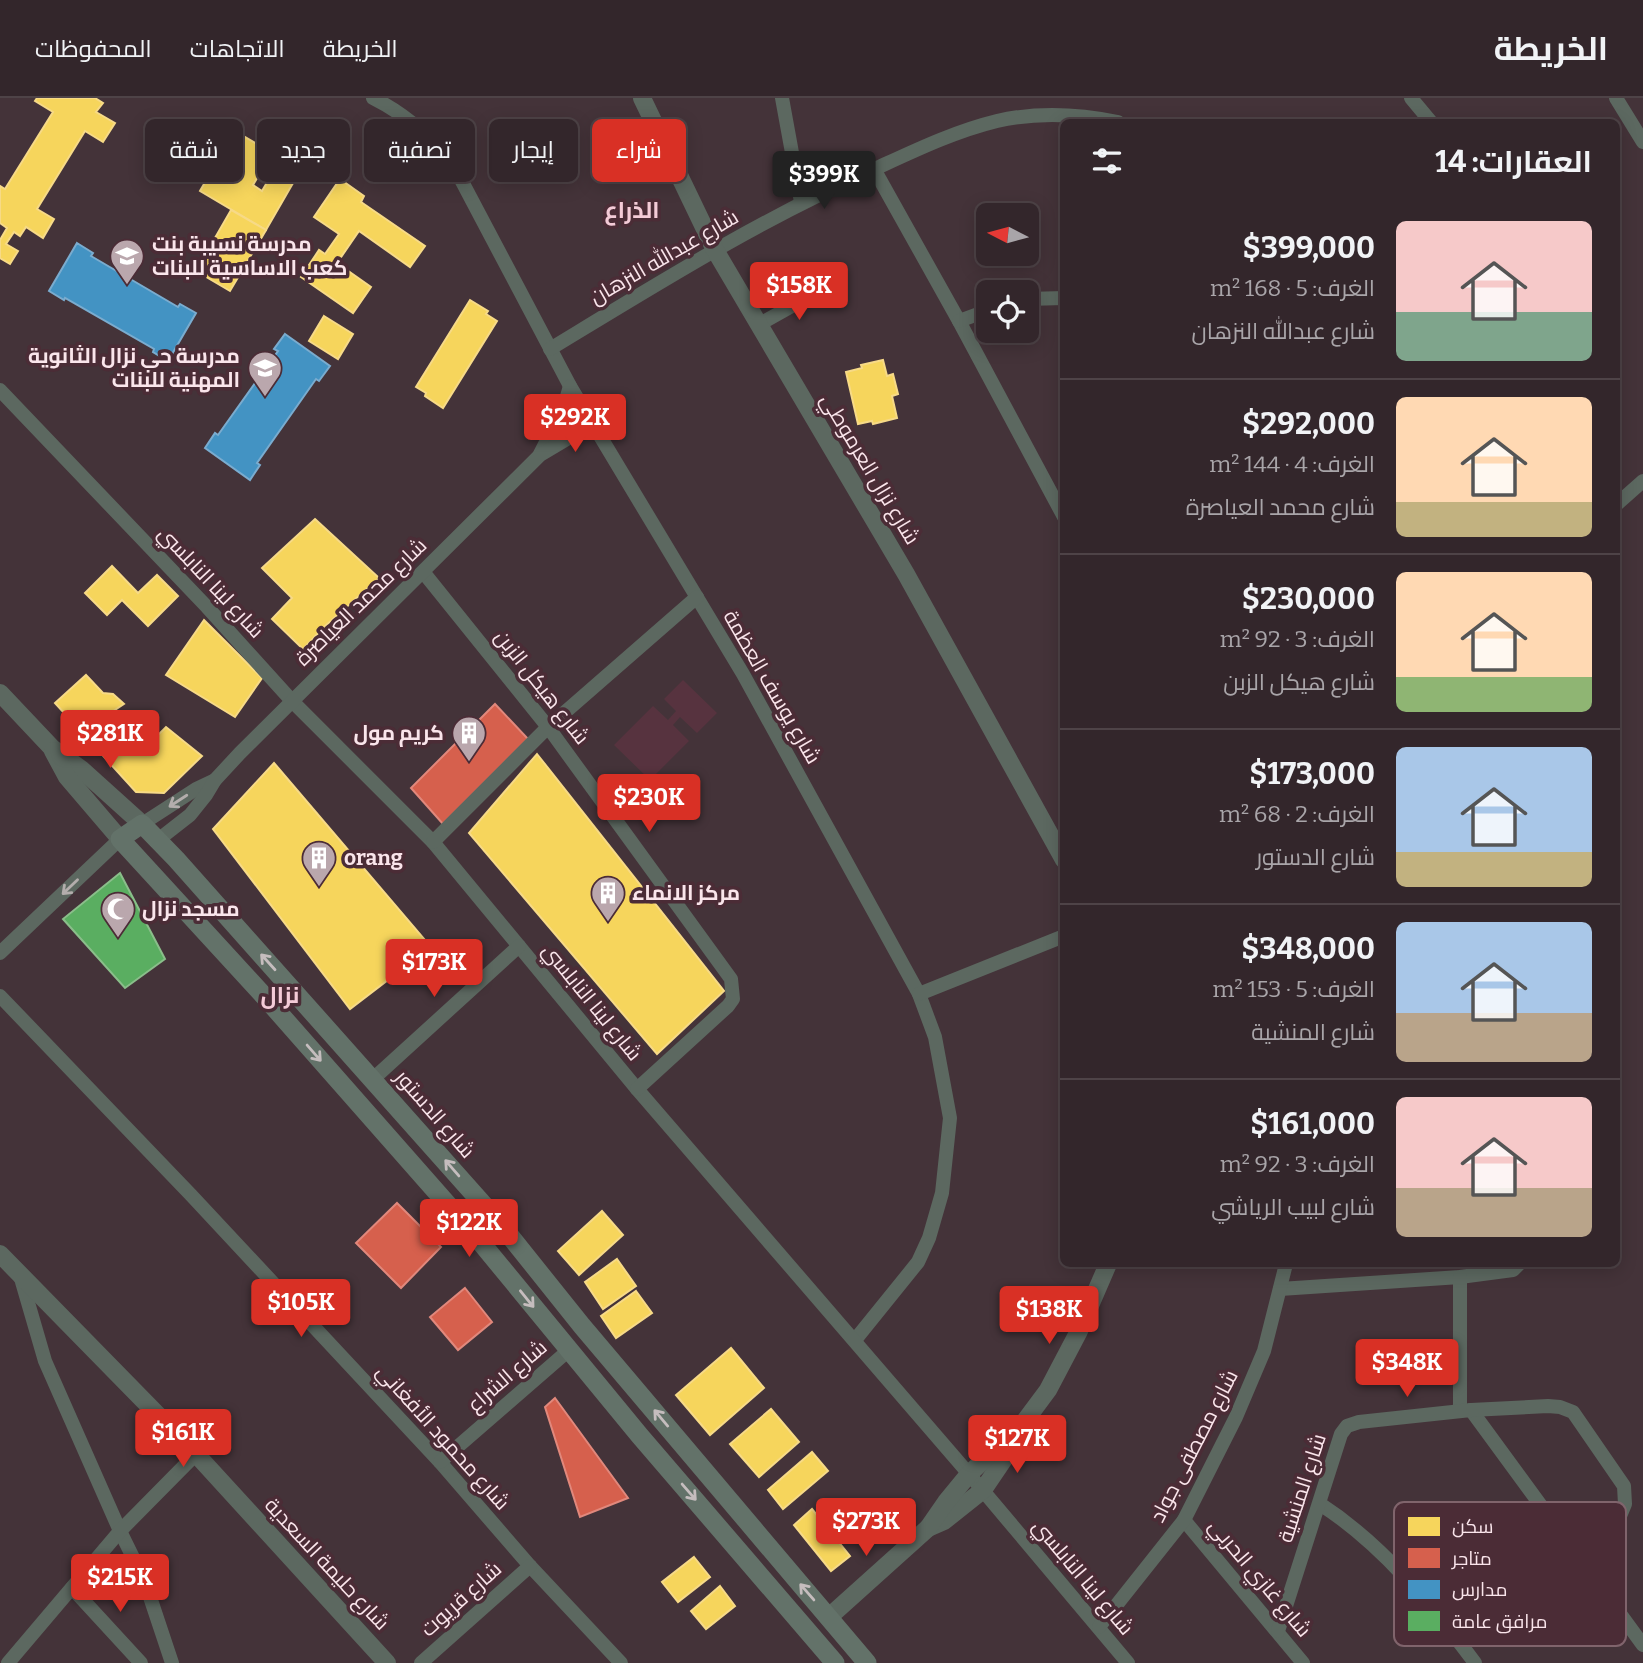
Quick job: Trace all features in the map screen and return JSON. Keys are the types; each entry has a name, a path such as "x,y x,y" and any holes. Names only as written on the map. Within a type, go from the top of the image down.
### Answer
{"main road":[{"name":"شارع محمد العياصرة","path":"120,839 142,824"},
{"name":"شارع الدستور","path":"142,824 498,1221 582,1326 867,1663"},
{"name":"شارع الدستور","path":"120,839 264,996 478,1239 835,1663"},
{"name":"شارع محمد العياصرة","path":"134,855 158,839"}],"street":[{"name":"شارع يوسف العظمة","path":"373,98 394,108 421,129 450,162 570,386 743,674 919,994 935,1037 950,1118 942,1193 929,1238 918,1262 855,1340"},
{"name":"شارع نزال العرموطي","path":"642,98 715,250 906,574 1060,853"},
{"path":"782,98 801,202"},
{"path":"1411,98 1428,119"},
{"path":"1616,98 1643,142"},
{"name":"شارع عبدالله النزهان","path":"550,349 801,202 958,132 999,121 1049,116 1104,119"},
{"path":"874,169 1060,510"},
{"path":"758,324 824,288"},
{"path":"1039,299 1060,298"},
{"path":"959,321 976,315"},
{"name":"شارع محمد العياصرة","path":"540,456 560,417 570,386"},
{"name":"شارع لينا النابلسي","path":"0,390 207,607 292,701 433,842 637,1089 970,1474 1128,1663"},
{"name":"شارع محمد العياصرة","path":"158,839 190,815 215,780 292,701 540,456 592,424"},
{"path":"1620,501 1643,481"},
{"name":"شارع هيكل الزبن","path":"424,573 548,727 731,979 733,999 728,1006 637,1089"},
{"path":"433,842 548,727 697,597"},
{"name":"شارع الدستور","path":"0,693 52,748 81,769 142,824"},
{"name":"شارع الدستور","path":"52,748 67,777 120,839"},
{"name":"شارع محمد العياصرة","path":"142,824 196,789 215,780"},
{"path":"0,953 120,839"},
{"path":"919,994 1060,938"},
{"path":"373,1079 519,946"},
{"name":"شارع محمود الأفغاني","path":"0,996 440,1462 530,1566 621,1663"},
{"name":"شارع حليمة السعدية","path":"0,1254 196,1454 387,1663"},
{"path":"928,1528 944,1521 983,1490 1004,1459 1011,1440 1048,1390 1079,1331 1107,1267"},
{"name":"شارع مصطفى جواد","path":"1099,1627 1184,1520 1236,1417 1264,1351 1285,1267"},
{"path":"1280,1289 1460,1277 1513,1270 1516,1267"},
{"path":"20,1273 45,1361 145,1582 172,1663"},
{"path":"1460,1277 1465,1411 1537,1502"},
{"name":"شارع الشراع","path":"440,1462 569,1350"},
{"name":"شارع المنشية","path":"1279,1631 1340,1434 1347,1426 1359,1422 1465,1411 1560,1407 1573,1412 1624,1486 1625,1502"},
{"path":"829,1617 928,1528 970,1474 1001,1444 1011,1440"},
{"path":"8,1663 120,1531 196,1454"},
{"path":"1320,1504 1348,1522 1394,1566"},
{"name":"شارع غازي الحربي","path":"1184,1520 1303,1663"},
{"name":"شارع قريوت","path":"421,1663 530,1566"},
{"path":"72,1588 141,1663"},
{"path":"1626,1621 1643,1645"},
{"path":"1461,1646 1475,1663"}],"shaded area":[{"path":"683,680 717,713 697,733 680,717 673,725 689,741 650,780 614,745 653,706 668,720 676,711 664,699"}],"building: سكن":[{"path":"37,98 95,98 103,103 96,112 115,123 103,142 85,131 37,209 54,219 43,238 26,227 20,236 14,232 6,244 18,251 10,264 0,258 0,240 7,228 0,223 0,186 5,189 53,112 35,101"},
{"path":"243,136 257,144 257,178 253,185 262,191 267,182 294,182 266,230 200,191 205,182 243,182"},
{"path":"338,182 344,182 364,196 361,202 425,246 410,267 359,231 337,263 371,287 353,313 301,277 319,250 325,254 339,234 314,217"},
{"path":"231,210 266,230 230,291 196,271"},
{"path":"470,300 488,311 486,314 497,321 443,408 416,387"},
{"path":"324,316 353,334 338,359 309,341"},
{"path":"883,360 887,376 893,374 898,394 892,396 897,418 873,424 872,421 858,424 846,372"},
{"path":"315,519 379,578 303,649 272,619 292,598 262,568"},
{"path":"112,566 138,593 157,575 178,596 148,626 122,600 107,615 85,593"},
{"path":"204,620 262,678 235,717 166,675"},
{"path":"86,675 103,693 113,694 124,704 112,712 143,750 166,727 202,756 164,793 136,792 55,703"},
{"name":"مركز الانماء","path":"537,754 724,991 657,1054 469,833"},
{"name":"orang","path":"274,763 431,947 350,1009 213,829"},
{"path":"602,1211 623,1235 579,1275 558,1251"},
{"path":"617,1259 636,1286 603,1309 585,1282"},
{"path":"636,1291 652,1313 616,1338 601,1316"},
{"path":"731,1348 764,1388 710,1435 676,1395"},
{"path":"771,1409 799,1442 759,1477 730,1444"},
{"path":"812,1452 828,1471 783,1509 768,1490"},
{"path":"812,1509 850,1556 831,1571 794,1525"},
{"path":"694,1557 710,1577 678,1602 662,1582"},
{"path":"720,1586 735,1606 706,1629 691,1611"}],"building: متاجر":[{"name":"كريم مول","path":"495,704 528,739 443,824 411,788"},
{"path":"397,1203 441,1247 401,1288 356,1243"},
{"path":"465,1288 492,1322 458,1350 430,1317"},
{"path":"555,1398 628,1498 580,1517 545,1407"}],"building: مدارس":[{"path":"77,243 93,253 91,256 178,307 180,304 196,313 168,361 153,352 154,349 49,291"},
{"path":"285,334 330,366 319,381 316,379 257,463 260,465 250,480 205,448 215,433 218,435 278,351 274,349"}],"building: مرافق عامة":[{"name":"مسجد نزال","path":"120,873 165,959 125,988 63,919"}],"place":[{"name":"مدرسة نسيبة بنت كعب الاساسية للبنات","path":"127,286"},
{"name":"مدرسة حي نزال الثانوية المهنية للبنات","path":"265,398"},
{"name":"كريم مول","path":"469,763"},
{"name":"orang","path":"319,888"},
{"name":"مركز الانماء","path":"608,923"},
{"name":"مسجد نزال","path":"118,939"}],"district":[{"name":"الذراع","path":"632,210"},
{"name":"نزال","path":"280,995"}]}
